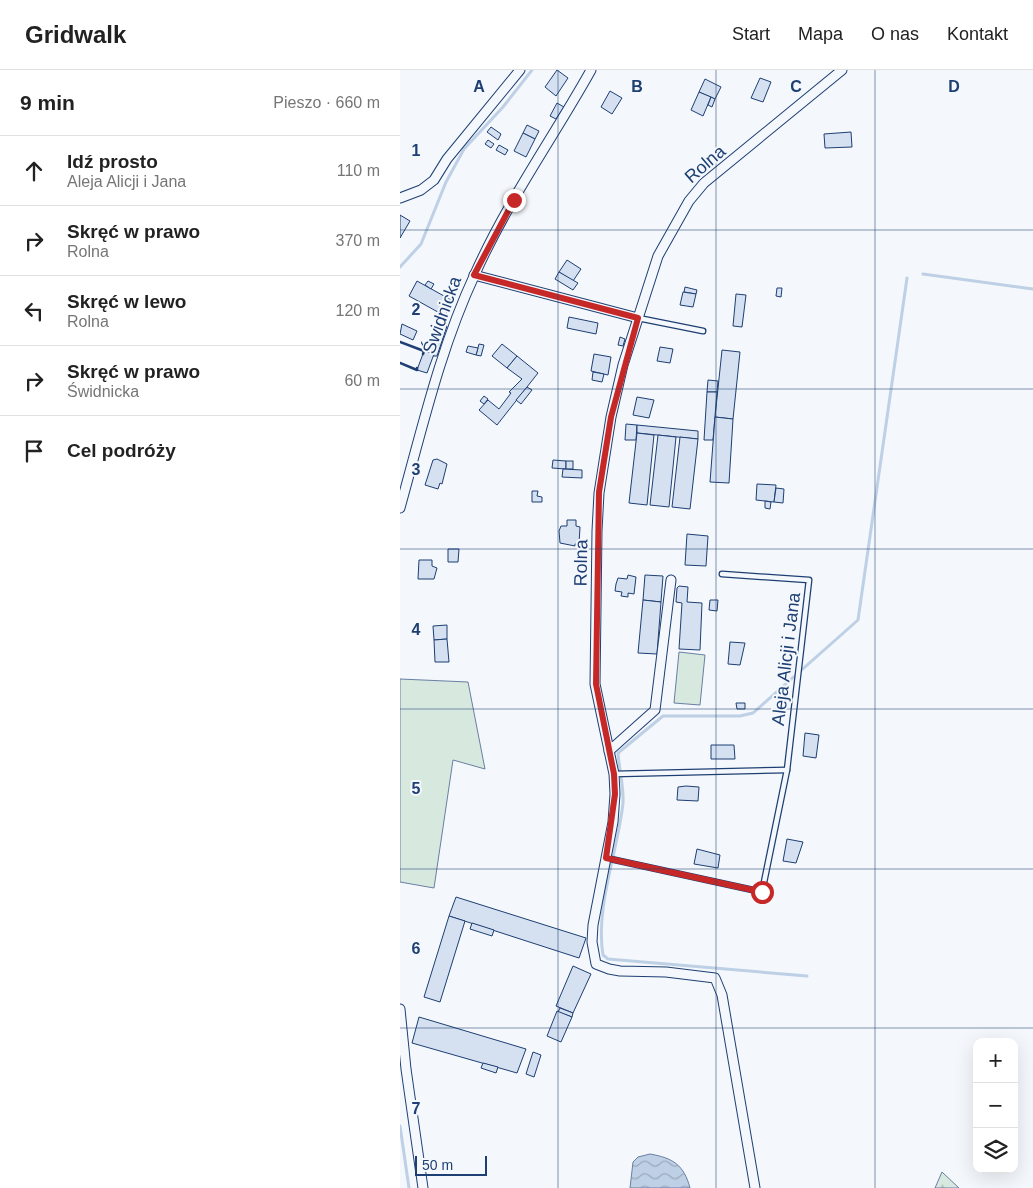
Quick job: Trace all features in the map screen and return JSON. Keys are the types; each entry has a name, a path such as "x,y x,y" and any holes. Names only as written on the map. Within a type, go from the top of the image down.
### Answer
{"street":[{"path":"400,198 422,190 434,180 447,159 520,70"},
{"name":"Świdnicka","path":"400,508 439,367 474,275 502,220 591,70"},
{"name":"Rolna","path":"754,1188 722,995 714,978 666,972 620,971 596,964 592,942 593,925 614,812 614,774 596,684 599,492 611,417 638,318 658,256 689,201 704,182 842,70"},
{"path":"474,275 638,318"},
{"path":"609,751 655,710 671,580"},
{"path":"400,1009 406,1068 423,1188"}],"lane":[{"path":"638,318 703,331"},
{"name":"Aleja Alicji i Jana","path":"606,858 762,892 787,770 809,580 722,574"},
{"path":"614,774 787,770"}],"green space":[{"path":"679,652 705,655 700,705 674,703"},
{"path":"400,679 468,682 485,769 453,760 434,888 400,882"},
{"path":"942,1172 959,1188 935,1188"}],"water":[{"path":"650,1154 671,1160 681,1168 690,1188 630,1188 633,1162 638,1157"}],"building":[{"path":"557,70 568,78 556,96 545,87"},
{"path":"760,78 771,82 763,102 751,98"},
{"path":"705,79 721,87 715,99 699,92"},
{"path":"610,91 622,98 612,114 601,107"},
{"path":"699,92 711,97 703,116 691,110"},
{"path":"711,97 715,99 712,107 708,105"},
{"path":"557,103 564,107 556,119 550,116"},
{"path":"527,125 539,131 535,139 523,133"},
{"path":"491,127 501,134 498,140 487,132"},
{"path":"851,132 852,147 825,148 824,134"},
{"path":"523,133 535,139 526,157 514,151"},
{"path":"488,140 494,144 491,148 485,144"},
{"path":"499,145 508,150 505,155 496,150"},
{"path":"400,215 410,221 400,238"},
{"path":"567,260 581,269 573,281 559,272"},
{"path":"559,272 578,283 573,290 555,279"},
{"path":"417,281 453,301 445,316 409,296"},
{"path":"428,281 434,284 431,289 425,285"},
{"path":"685,287 697,290 696,294 684,292"},
{"path":"777,288 782,288 781,297 776,296"},
{"path":"683,292 696,294 693,307 680,305"},
{"path":"736,294 746,295 742,327 733,326"},
{"path":"569,317 598,323 596,334 567,328"},
{"path":"438,323 447,326 437,356 433,356 434,354 428,352"},
{"path":"402,324 417,331 413,340 400,334"},
{"path":"620,337 625,339 623,346 618,345"},
{"path":"479,344 484,345 481,356 476,355"},
{"path":"502,344 517,356 507,368 492,356"},
{"path":"468,346 478,348 476,355 466,352"},
{"path":"660,347 673,349 670,363 657,361"},
{"path":"722,350 740,352 733,419 715,417"},
{"path":"424,351 434,354 427,373 417,370"},
{"path":"594,354 611,357 608,375 591,371"},
{"path":"517,356 538,373 497,425 479,410 488,400 499,409 511,393 509,392 522,379 507,368"},
{"path":"593,372 604,374 602,382 592,380"},
{"path":"708,380 718,381 717,392 707,392"},
{"path":"527,387 532,390 521,404 516,400"},
{"path":"707,392 717,392 713,440 704,440"},
{"path":"484,396 488,399 484,404 480,401"},
{"path":"637,397 654,400 649,418 633,415"},
{"path":"715,417 733,419 729,483 710,482"},
{"path":"626,424 637,425 636,440 625,440"},
{"path":"637,425 698,431 698,439 637,433"},
{"path":"637,433 654,435 647,505 629,503"},
{"path":"658,435 676,437 669,507 650,505"},
{"path":"680,437 698,439 690,509 672,507"},
{"path":"437,459 447,464 442,484 440,483 438,489 425,485 433,460"},
{"path":"553,460 566,461 566,469 552,468"},
{"path":"566,461 573,461 573,469 566,469"},
{"path":"563,469 582,470 582,478 562,477"},
{"path":"757,484 776,485 774,502 756,500"},
{"path":"776,488 784,489 783,503 774,502"},
{"path":"532,491 538,491 537,496 542,497 542,502 532,502"},
{"path":"765,501 771,502 770,509 765,508"},
{"path":"567,520 576,520 576,526 580,527 579,544 575,544 575,546 560,543 559,531 561,526 567,526"},
{"path":"687,534 708,536 706,566 685,565"},
{"path":"448,549 459,549 458,562 448,562"},
{"path":"419,560 432,560 432,566 437,568 434,579 418,579"},
{"path":"628,575 636,577 634,594 628,593 628,597 621,596 622,592 615,591 618,578 627,579"},
{"path":"645,575 663,576 661,602 643,600"},
{"path":"679,586 688,587 687,602 702,603 700,650 679,649 682,603 676,602 677,588"},
{"path":"643,600 661,602 657,654 638,653"},
{"path":"710,600 718,600 717,611 709,610"},
{"path":"447,625 447,639 434,640 433,626"},
{"path":"447,639 449,662 435,662 434,640"},
{"path":"730,642 745,643 740,665 728,664"},
{"path":"736,703 745,703 745,709 737,709"},
{"path":"805,733 819,735 816,758 803,756"},
{"path":"711,745 734,745 735,759 711,759"},
{"path":"678,787 699,787 698,801 677,800"},
{"path":"787,839 803,842 796,863 783,861"},
{"path":"697,849 720,855 718,868 694,864"},
{"path":"456,897 586,938 579,958 449,916"},
{"path":"449,916 465,921 440,1002 424,997"},
{"path":"472,923 494,930 492,936 470,929"},
{"path":"573,966 591,974 573,1013 556,1006"},
{"path":"560,1008 573,1013 572,1017 558,1012"},
{"path":"557,1011 572,1017 561,1042 547,1036"},
{"path":"419,1017 526,1049 517,1073 412,1043"},
{"path":"533,1052 541,1055 534,1077 526,1074"},
{"path":"483,1063 498,1067 496,1073 481,1068"}],"waterway":[{"path":"400,267 421,244 446,182 464,149 503,107 532,70"},
{"path":"923,274 1033,289"},
{"path":"807,976 608,959 603,955 601,937 604,898 623,803 618,753 663,716 740,716 753,713 858,620 907,278"},
{"path":"400,1126 409,1188"}],"wall":[{"path":"400,342 424,351 423,354"},
{"path":"400,363 417,370 417,368"}],"route":[{"path":"514,200 490,241 474,275 638,318 623,365 611,417 599,492 596,684 598,703 614,774 615,794 613,822 606,858 762,892"}]}
